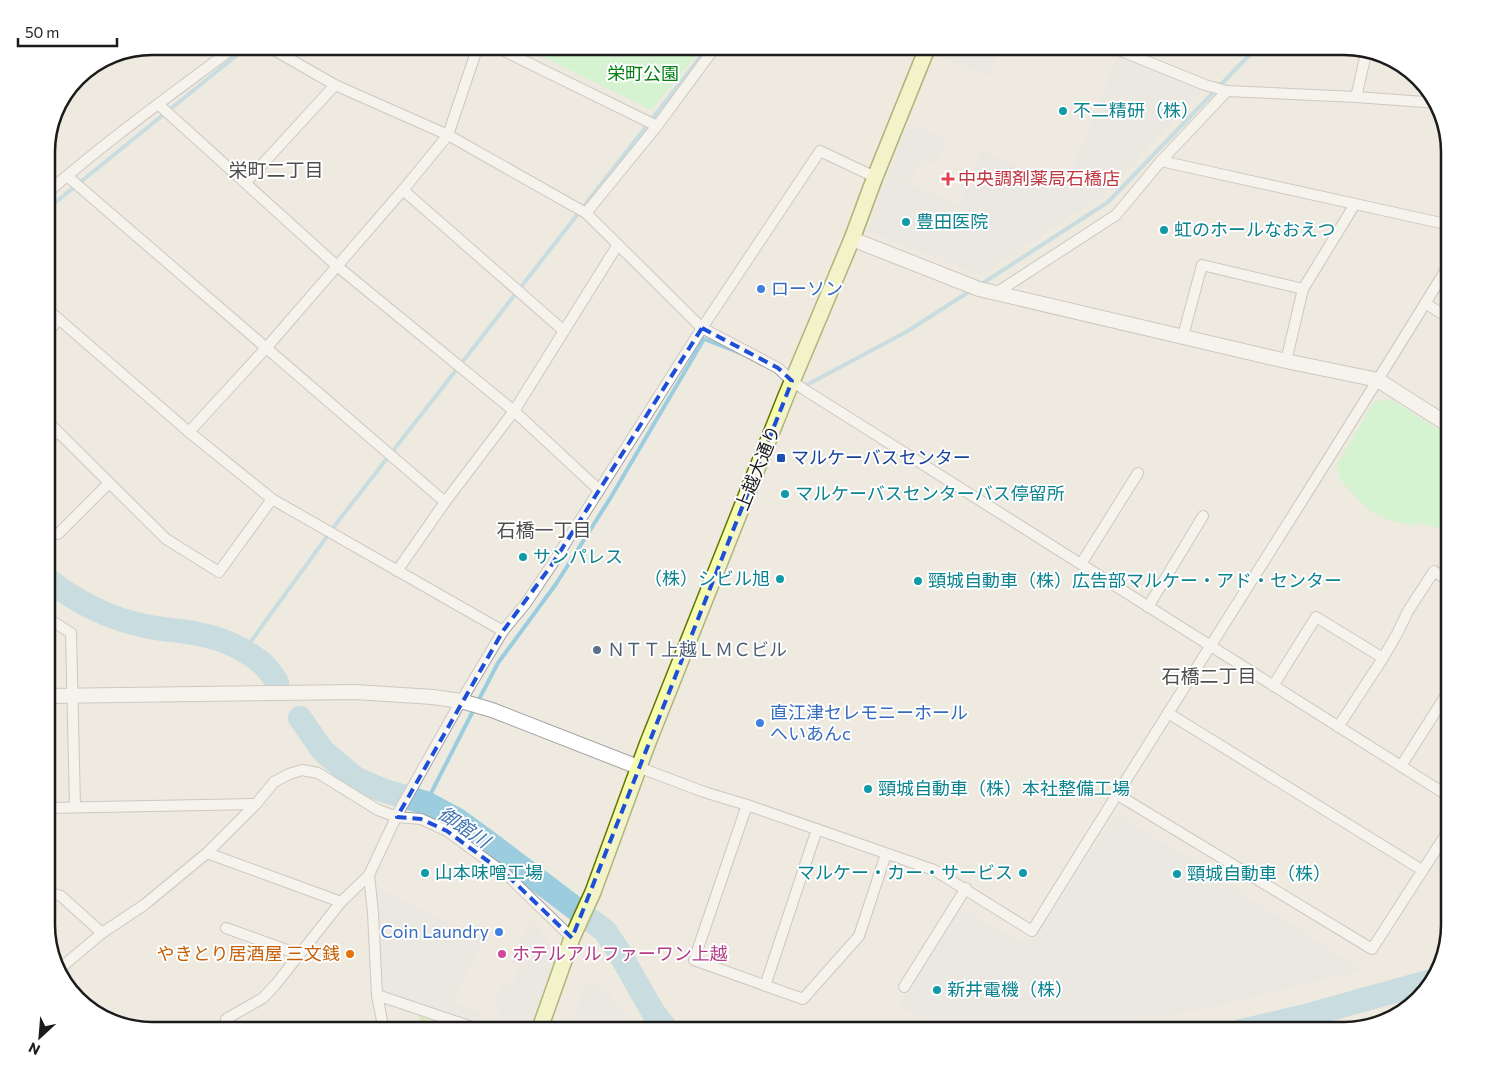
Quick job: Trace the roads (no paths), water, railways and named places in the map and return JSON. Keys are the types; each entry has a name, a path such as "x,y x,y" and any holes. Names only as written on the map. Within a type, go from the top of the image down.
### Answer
{"main road":[{"name":"上越大通り","path":"574,933 593,892 638,767 792,381 852,239 924,55"},
{"path":"542,1022 574,933"}],"street":[{"path":"55,186 158,104 224,55"},
{"path":"283,55 335,85 448,135 586,213 617,246 702,328 778,368 792,381 1441,791"},
{"path":"189,432 267,347 448,135 475,55"},
{"path":"512,55 657,126"},
{"path":"586,213 657,126 709,55"},
{"path":"1131,55 1204,85 1224,90 1427,102"},
{"path":"1356,97 1365,58"},
{"path":"246,182 335,85"},
{"path":"996,293 1116,215 1224,90"},
{"path":"158,104 337,266 514,412 599,490"},
{"path":"226,1018 262,998 276,984 341,902 368,875 419,774 503,631 526,603 702,328 820,151 875,177"},
{"path":"1162,161 1441,223"},
{"path":"67,176 445,502"},
{"path":"403,190 564,331"},
{"path":"1286,361 1303,289 1355,204"},
{"path":"852,239 979,289 1286,361 1378,380 1441,420"},
{"path":"397,571 445,502 514,412 617,246"},
{"path":"1182,336 1202,265 1303,289"},
{"path":"55,696 355,692 413,695 461,701 510,717 704,792 747,804 934,870 966,888 1032,931 1441,277"},
{"path":"1425,303 1441,313"},
{"path":"55,316 189,432 272,499 503,631"},
{"path":"55,324 59,319"},
{"path":"55,433 57,431 166,539 218,572 272,499"},
{"path":"1081,564 1138,473"},
{"path":"58,534 109,483"},
{"path":"1148,606 1203,516"},
{"path":"1338,727 1383,658 1408,612 1434,571 1441,576"},
{"path":"1273,686 1316,617 1383,658"},
{"path":"55,623 71,633 75,807"},
{"path":"1401,766 1441,704"},
{"path":"1168,713 1422,870"},
{"path":"64,965 102,933 144,905 207,853 256,804 274,782 302,770 318,773 378,810 420,819 447,831 507,875 574,933"},
{"path":"1118,794 1372,949 1441,842"},
{"path":"55,808 256,804"},
{"path":"747,804 694,960 765,986 803,999 859,936 886,854"},
{"path":"765,986 817,829"},
{"path":"207,853 341,902"},
{"path":"368,875 373,913 378,995 382,1022"},
{"path":"904,988 966,888"},
{"path":"55,894 61,896 102,933"},
{"path":"226,928 298,954"},
{"path":"378,995 458,1022"}],"waterway":[{"path":"55,203 237,55"},
{"path":"244,651 339,520 702,55"},
{"path":"980,285 1108,202 1249,55"},
{"path":"803,387 906,332 972,290"},
{"path":"477,703 498,663 556,584 611,497 704,339 740,353"},
{"name":"御館川","path":"55,585 93,608 119,619 151,627 207,636 232,645 263,664 277,682"},
{"path":"426,803 474,709"},
{"name":"御館川","path":"300,718 323,751 355,778 382,790 426,803 456,819 605,931 661,1022"},
{"name":"御館川","path":"1279,1022 1421,984"}],"place":[{"name":"不二精研（株）","path":"1063,111"},
{"name":"中央調剤薬局石橋店","path":"948,179"},
{"name":"豊田医院","path":"906,222"},
{"name":"虹のホールなおえつ","path":"1164,230"},
{"name":"ローソン","path":"761,289"},
{"name":"マルケーバスセンター","path":"781,458"},
{"name":"マルケーバスセンターバス停留所","path":"785,494"},
{"name":"サンパレス","path":"523,557"},
{"name":"（株）シビル旭","path":"780,579"},
{"name":"頸城自動車（株）広告部マルケー・アド・センター","path":"918,581"},
{"name":"ＮＴＴ上越ＬＭＣビル","path":"597,650"},
{"name":"直江津セレモニーホール へいあんc","path":"760,723"},
{"name":"頸城自動車（株）本社整備工場","path":"868,789"},
{"name":"山本味噌工場","path":"425,873"},
{"name":"マルケー・カー・サービス","path":"1023,873"},
{"name":"頸城自動車（株）","path":"1177,874"},
{"name":"Coin Laundry","path":"499,932"},
{"name":"やきとり居酒屋 三文銭","path":"350,954"},
{"name":"ホテルアルファーワン上越","path":"502,954"},
{"name":"新井電機（株）","path":"937,990"}],"district":[{"name":"栄町二丁目","path":"276,170"},
{"name":"石橋一丁目","path":"544,530"},
{"name":"石橋二丁目","path":"1209,676"}],"park label":[{"name":"栄町公園","path":"643,74"}]}
